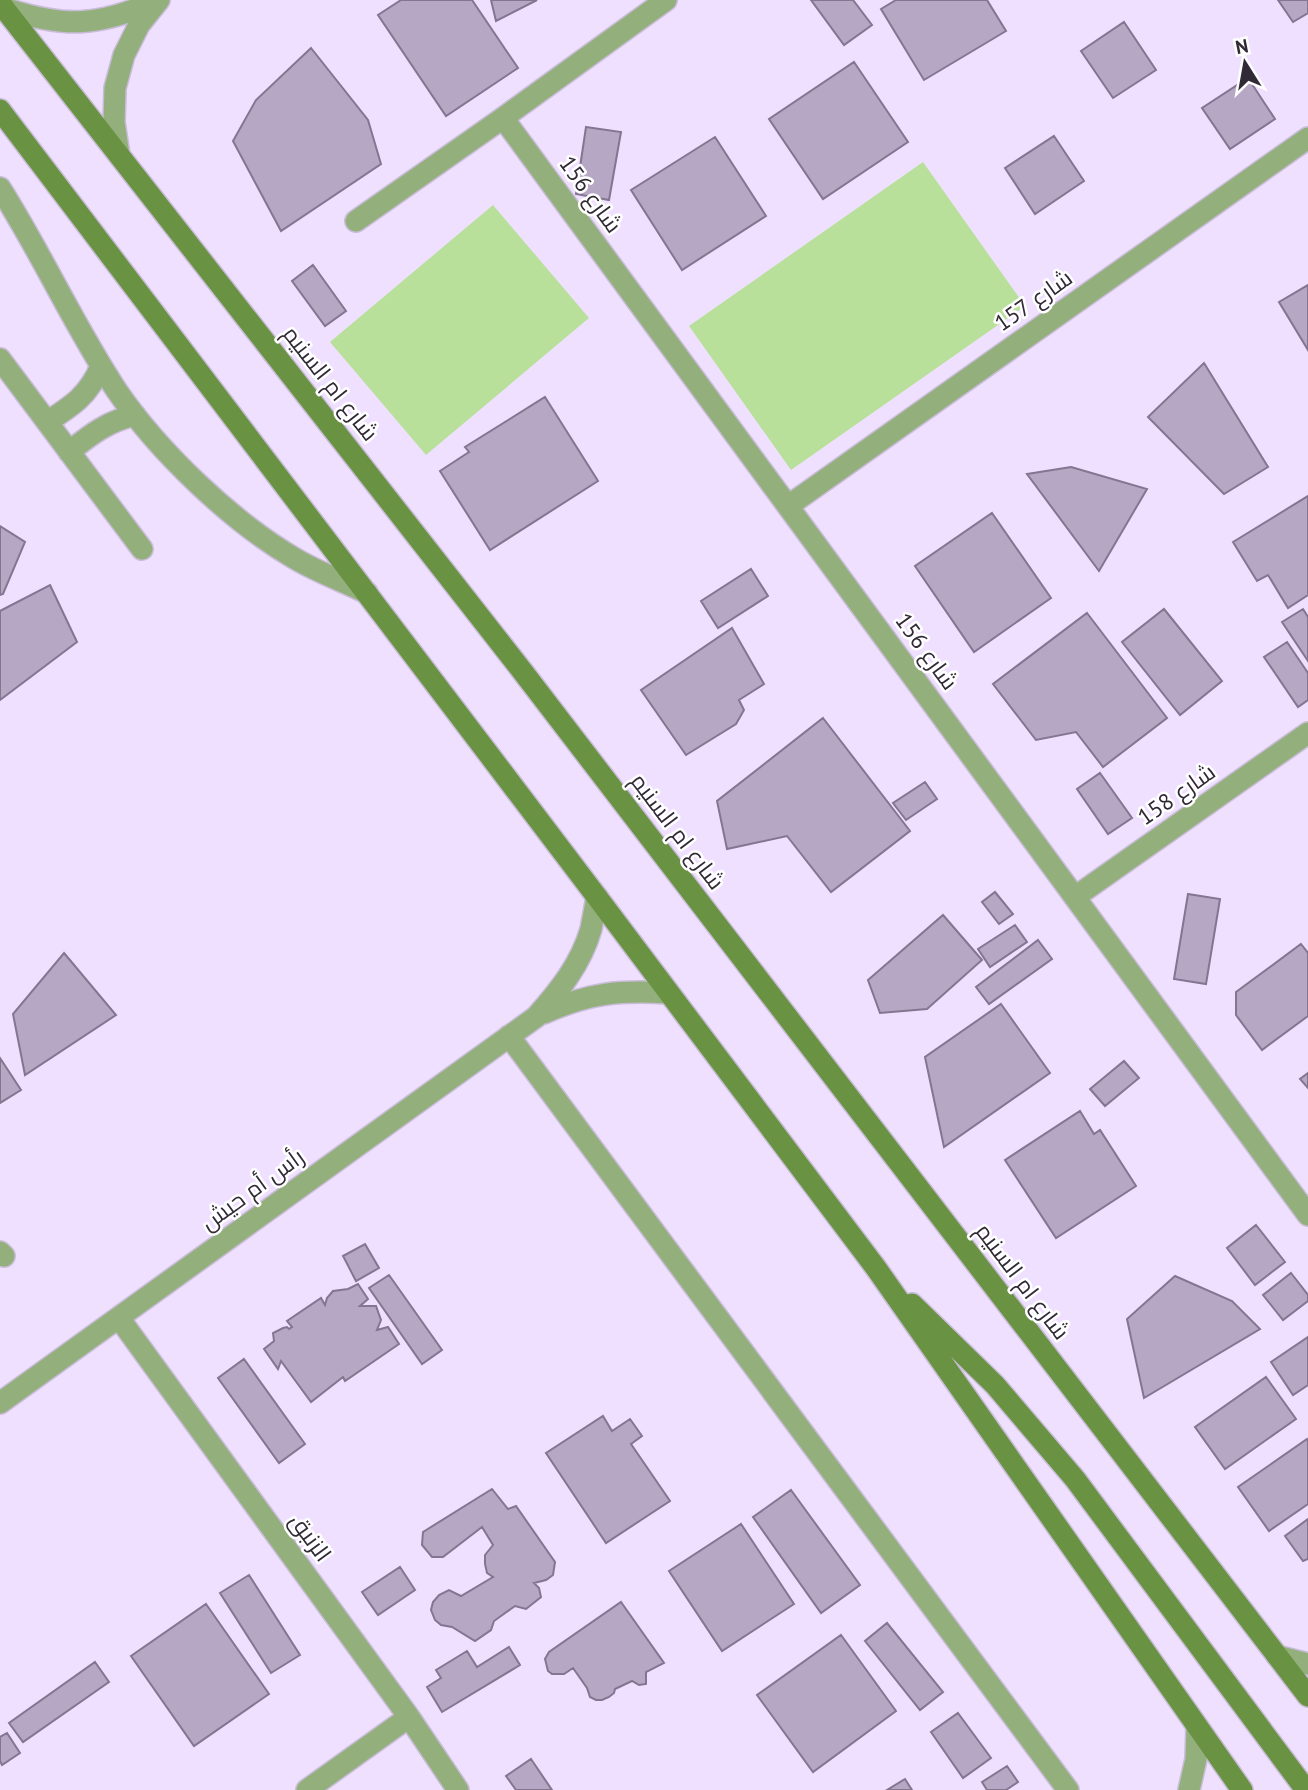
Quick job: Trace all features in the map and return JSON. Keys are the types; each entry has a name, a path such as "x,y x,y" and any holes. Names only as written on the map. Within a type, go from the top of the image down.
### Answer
{"main road":[{"name":"شارع ام السنيم","path":"2,5 523,672 1308,1696"},
{"path":"0,110 876,1268 1242,1790"},
{"path":"876,1268 995,1385 1075,1479 1306,1790"}],"street":[{"path":"2,5 34,18 77,22 99,20 130,12 158,0"},
{"path":"119,155 114,122 115,88 124,55 139,25 158,0"},
{"path":"356,221 666,0"},
{"name":"شارع 156","path":"503,118 1308,1215"},
{"name":"شارع 157","path":"788,506 1308,138"},
{"path":"0,188 22,222 101,366 135,415 187,472 254,531 295,559 367,593"},
{"path":"0,359 142,549"},
{"path":"47,422 83,396 95,381 101,366"},
{"path":"69,452 105,425 135,415"},
{"name":"شارع 158","path":"1075,897 1308,733"},
{"name":"رأس أم حيش","path":"536,1017 559,992 577,963 590,930 597,897"},
{"name":"رأس أم حيش","path":"0,1403 536,1017 566,1003 600,994 634,991 668,993"},
{"path":"509,1036 1068,1790"},
{"name":"الزنبق","path":"118,1318 410,1717 458,1790"},
{"path":"1277,1656 1308,1664"},
{"path":"307,1790 410,1717"},
{"path":"1189,1790 1196,1759 1197,1727"}],"green space":[{"path":"923,162 1025,306 791,470 689,326"},
{"path":"493,205 589,318 426,455 330,342"}],"building":[{"path":"401,0 472,0 518,68 446,116 378,15"},
{"path":"491,0 537,0 496,21"},
{"path":"811,0 853,0 872,25 844,45"},
{"path":"896,0 987,0 1006,31 924,80 881,9"},
{"path":"1278,0 1308,0 1308,13 1293,22"},
{"path":"1124,22 1156,70 1113,98 1081,51"},
{"path":"311,48 368,120 381,164 281,231 233,141 256,100"},
{"path":"854,62 908,142 823,199 769,119"},
{"path":"1248,78 1275,119 1230,149 1202,108"},
{"path":"586,127 621,132 609,200 576,194"},
{"path":"1054,136 1084,181 1035,214 1005,168"},
{"path":"715,137 766,216 682,270 631,190"},
{"path":"313,265 346,311 325,326 292,281"},
{"path":"1308,285 1308,350 1279,302"},
{"path":"1204,363 1268,467 1224,494 1148,417"},
{"path":"545,397 598,481 490,550 440,471 469,452 465,447"},
{"path":"1071,467 1147,489 1099,571 1027,474"},
{"path":"1308,496 1308,595 1288,608 1268,575 1257,581 1233,542"},
{"path":"992,513 1051,598 974,652 915,566"},
{"path":"0,526 25,542 3,594 0,595"},
{"path":"751,569 768,596 718,628 701,601"},
{"path":"50,585 77,642 0,700 0,611"},
{"path":"1164,609 1222,681 1180,715 1122,642"},
{"path":"1303,609 1308,617 1308,661 1282,622"},
{"path":"1087,613 1167,718 1103,767 1076,732 1036,740 993,684"},
{"path":"732,628 764,684 739,700 744,710 736,724 686,755 641,690"},
{"path":"1287,642 1308,673 1308,700 1298,707 1264,657"},
{"path":"823,718 910,831 831,892 787,836 727,849 717,801"},
{"path":"1100,773 1132,818 1108,834 1077,789"},
{"path":"925,782 937,799 906,820 893,803"},
{"path":"995,892 1013,914 999,924 982,902"},
{"path":"1188,894 1220,899 1206,984 1174,979"},
{"path":"943,915 982,960 927,1009 880,1013 868,980"},
{"path":"1015,925 1027,942 990,967 978,949"},
{"path":"1038,940 1052,959 989,1004 976,987"},
{"path":"1301,944 1308,953 1308,1016 1262,1050 1236,1015 1236,992"},
{"path":"64,953 116,1015 25,1075 13,1014"},
{"path":"1001,1004 1050,1073 944,1147 925,1057"},
{"path":"0,1058 21,1090 0,1103"},
{"path":"1124,1061 1139,1078 1105,1106 1090,1089"},
{"path":"1308,1073 1308,1088 1300,1079"},
{"path":"1080,1111 1094,1134 1100,1130 1136,1186 1056,1238 1005,1160"},
{"path":"1256,1225 1285,1262 1255,1285 1227,1248"},
{"path":"365,1244 379,1268 356,1281 343,1256"},
{"path":"1291,1273 1308,1295 1308,1301 1283,1320 1263,1295"},
{"path":"389,1275 442,1350 422,1364 369,1288"},
{"path":"1175,1276 1232,1301 1260,1329 1144,1398 1127,1319"},
{"path":"358,1284 368,1299 360,1306 376,1306 381,1320 377,1330 388,1327 399,1344 345,1381 343,1377 311,1402 281,1361 278,1369 264,1349 274,1341 273,1333 292,1327 287,1321 321,1298 325,1305 333,1291 348,1289"},
{"path":"1308,1337 1308,1385 1293,1395 1271,1362"},
{"path":"244,1359 305,1444 279,1463 218,1378"},
{"path":"1266,1377 1296,1419 1225,1469 1195,1427"},
{"path":"603,1416 612,1431 630,1419 642,1436 631,1444 670,1501 606,1543 546,1453"},
{"path":"1307,1439 1308,1504 1269,1531 1238,1487"},
{"path":"492,1489 508,1509 516,1506 555,1562 553,1575 534,1583 539,1588 541,1597 526,1609 515,1606 494,1621 491,1630 475,1641 452,1627 441,1625 435,1620 431,1610 439,1595 449,1590 461,1596 493,1577 487,1573 485,1555 493,1545 482,1527 443,1557 432,1557 422,1545 423,1532"},
{"path":"791,1490 860,1585 821,1613 753,1517"},
{"path":"1308,1519 1308,1559 1303,1561 1285,1536"},
{"path":"741,1524 794,1604 722,1651 669,1571"},
{"path":"400,1567 415,1590 378,1615 362,1592"},
{"path":"249,1575 300,1655 271,1673 220,1593"},
{"path":"621,1602 664,1663 646,1672 646,1684 639,1685 632,1681 615,1689 609,1697 596,1700 590,1697 573,1668 564,1674 552,1674 548,1671 545,1659 549,1652"},
{"path":"206,1604 269,1694 194,1746 131,1656"},
{"path":"887,1623 943,1692 920,1710 865,1641"},
{"path":"841,1635 896,1711 813,1772 757,1695"},
{"path":"509,1647 520,1665 442,1712 427,1687 441,1678 436,1670 467,1651 477,1667"},
{"path":"95,1662 109,1682 23,1742 9,1723"},
{"path":"958,1713 991,1758 963,1778 931,1732"},
{"path":"7,1733 20,1753 2,1765 0,1737"},
{"path":"531,1759 552,1790 516,1790 506,1776"},
{"path":"1007,1766 1018,1782 1006,1790 987,1790 982,1782"},
{"path":"905,1779 912,1790 887,1790"}]}
